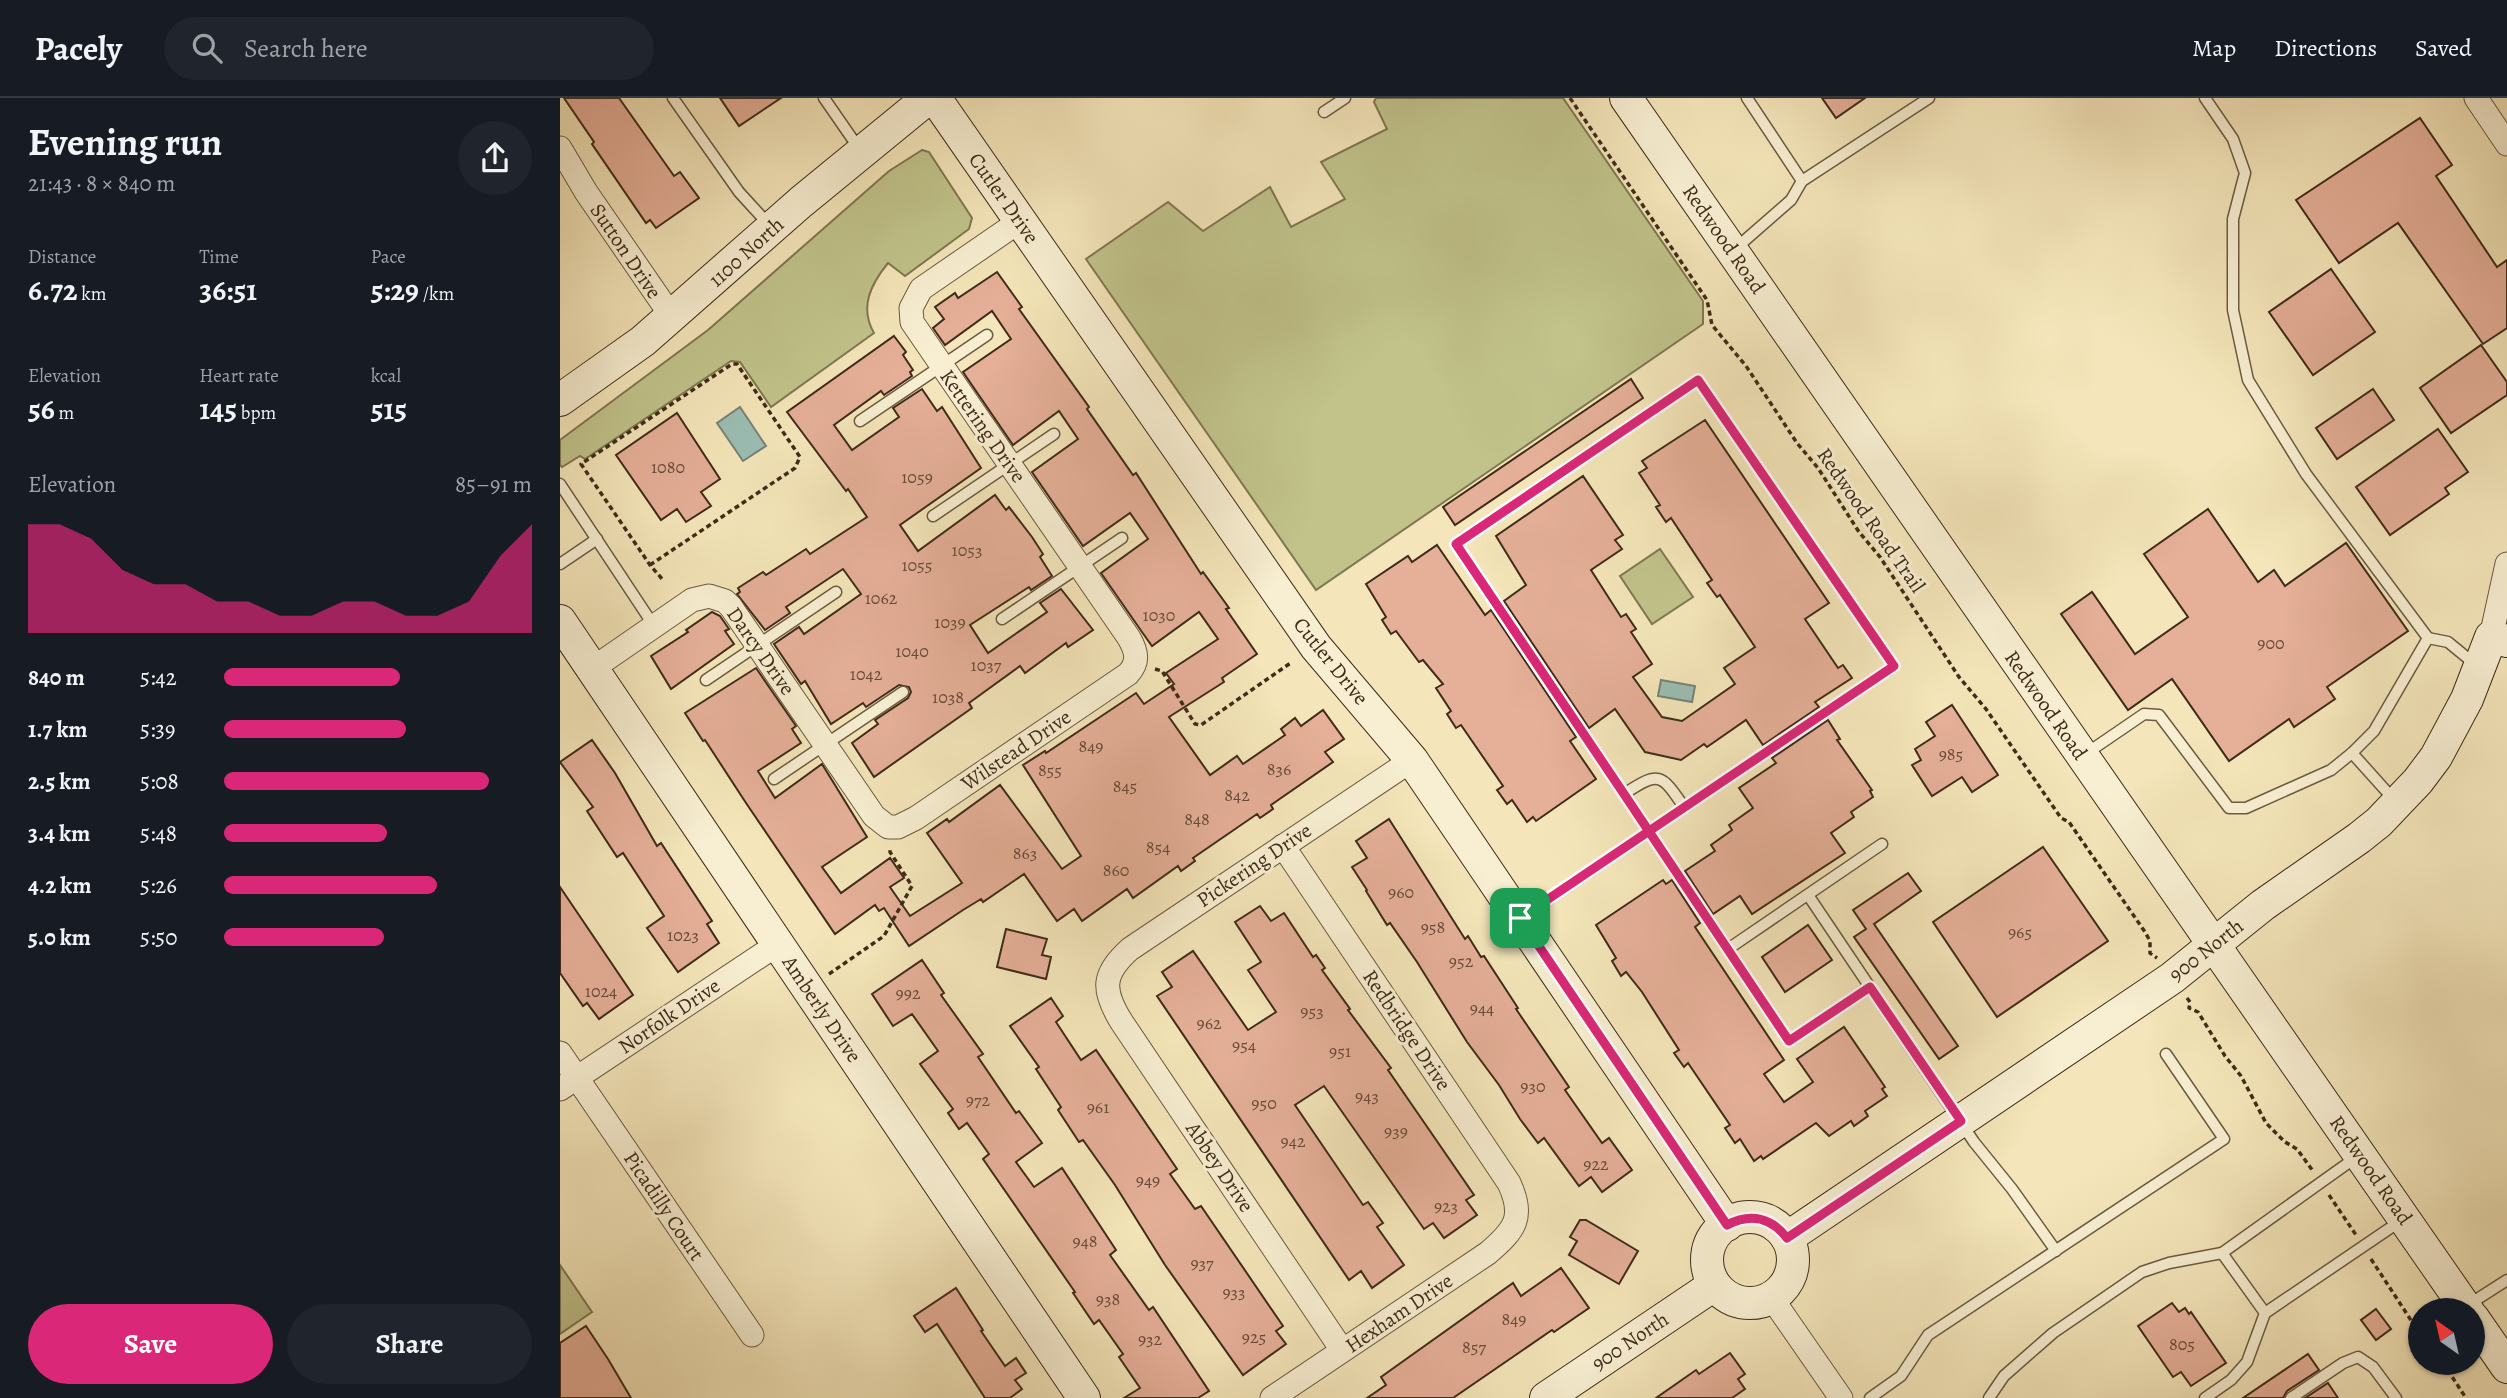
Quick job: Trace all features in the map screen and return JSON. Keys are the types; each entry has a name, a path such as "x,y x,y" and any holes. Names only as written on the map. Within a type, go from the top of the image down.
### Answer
{"street":[{"name":"1100 North","path":"560,400 672,317 772,228 928,98"},
{"name":"Cutler Drive","path":"935,98 1316,648 1412,760 1727,1225"},
{"name":"Redwood Road","path":"1626,98 2459,1298"},
{"path":"2476,98 2507,144"},
{"name":"Sutton Drive","path":"560,148 567,176 586,192 672,317"},
{"name":"Kettering Drive","path":"1020,221 920,289 911,308 912,322 1129,638 1136,661"},
{"name":"900 North","path":"1787,1238 2172,978 2263,905 2359,838 2398,804 2442,747 2468,699 2480,667 2499,639 2507,564"},
{"name":"Darcy Drive","path":"592,669 692,600 709,596 725,601 874,816 888,827"},
{"name":"Amberly Drive","path":"560,621 1084,1398"},
{"name":"Wilstead Drive","path":"888,827 898,827 916,818 1121,679 1133,668 1136,661"},
{"name":"Pickering Drive","path":"1107,980 1112,968 1130,949 1412,760"},
{"name":"Redbridge Drive","path":"1283,846 1509,1183 1517,1206 1517,1219"},
{"name":"Norfolk Drive","path":"568,1083 778,944"},
{"name":"Abbey Drive","path":"1107,980 1108,994 1121,1021 1342,1350"},
{"name":"Picadilly Court","path":"560,1053 568,1083 752,1335"},
{"path":"1760,1218 1780,1228 1787,1238 1793,1259 1792,1271 1787,1282 1771,1297 1760,1302 1739,1301 1714,1285 1709,1272 1709,1250 1719,1232 1727,1225 1737,1220 1760,1218"},
{"name":"Hexham Drive","path":"1272,1398 1488,1252 1511,1231 1517,1219"},
{"name":"900 North","path":"1546,1398 1714,1285"},
{"path":"1771,1297 1841,1398"},
{"name":"Redwood Road","path":"2485,1335 2507,1367"}],"lane":[{"path":"673,98 739,192 772,228"},
{"path":"824,98 861,152"},
{"path":"1324,112 1345,98"},
{"path":"1747,98 1802,181"},
{"path":"1732,252 1791,201 1802,181 1929,98"},
{"path":"2205,98 2232,139 2245,173 2233,219 2233,310 2248,380 2306,474 2428,638 2448,642 2480,667"},
{"path":"860,421 987,335"},
{"path":"1520,918 1648,831 1894,666 1698,380 1456,544 1648,831 1728,949 1789,1041 1870,987"},
{"path":"933,516 1054,434"},
{"path":"560,484 654,626"},
{"path":"1002,620 1122,538"},
{"path":"560,564 597,539"},
{"path":"706,680 836,592"},
{"path":"2082,757 2144,714 2159,715 2229,808 2246,808 2331,770 2352,753 2374,731 2428,638"},
{"path":"774,779 903,692"},
{"path":"2352,753 2398,804"},
{"path":"1624,794 1646,780 1660,779 1669,785 1684,807"},
{"path":"1728,949 1882,845"},
{"path":"1808,895 1961,1121 2056,1251"},
{"path":"1870,1398 1901,1376 1928,1335 2224,1139 2166,1054"},
{"path":"1989,1398 2004,1376 2053,1333 2142,1272 2169,1263 2222,1253 2360,1155"},
{"path":"2205,1398 2231,1380 2247,1362 2265,1313 2404,1218"},
{"path":"2222,1253 2265,1313"},
{"path":"2485,1299 2507,1280"},
{"path":"2291,1398 2348,1360 2358,1357 2373,1367 2396,1398"}],"path":[{"name":"Redwood Road Trail","path":"1570,98 1707,300 1712,325 1818,468 1959,677 1986,709 2061,818 2070,822 2145,932 2150,941 2150,953 2154,954"},
{"path":"650,565 795,468 800,457 737,365 732,364 581,464 650,565 663,580"},
{"path":"1162,671 1195,724 1201,725 1292,662"},
{"path":"830,974 884,936 912,886 890,852"},
{"path":"2190,1002 2189,1008 2198,1012 2225,1056 2241,1076 2266,1123 2285,1142 2297,1149 2408,1315"},
{"path":"2452,1376 2466,1398"}],"green space":[{"path":"1376,98 1563,98 1703,301 1703,324 1316,590 1086,259 1168,202 1203,231 1270,187 1291,227 1345,199 1321,162 1387,129 1374,102"},
{"path":"922,150 929,152 972,218 969,229 905,276 888,263 872,288 867,305 867,314 874,333 771,407 740,362 731,361 585,459 580,456 562,467 560,465 560,440 708,330 889,171"},
{"path":"1660,549 1693,597 1652,624 1620,576"},
{"path":"560,1265 592,1312 560,1334"}],"water":[{"path":"740,407 766,446 743,461 717,423"},
{"path":"1661,680 1695,686 1692,702 1658,696"}],"building":[{"path":"564,98 619,98 674,176 680,172 699,198 656,228 650,220 646,223"},
{"path":"720,98 781,98 739,126"},
{"path":"1822,98 1865,98 1836,118"},
{"path":"2420,118 2452,165 2436,176 2497,267 2507,260 2507,328 2483,344 2398,223 2339,263 2296,200"},
{"path":"2331,269 2375,332 2313,375 2269,312"},
{"path":"997,272 1022,307 1019,309 1089,407 1087,409 1133,475 1136,473 1201,574 1203,572 1229,608 1226,609 1257,654 1222,678 1224,682 1169,717 1210,775 1237,756 1243,764 1285,735 1281,729 1295,718 1301,726 1323,710 1344,739 1325,752 1333,762 1271,805 1273,809 1260,818 1257,814 1193,858 1195,861 1181,871 1178,866 1133,898 1127,889 1082,921 1074,909 1057,921 1024,874 909,946 884,908 879,911 875,905 835,934 685,713 756,668 796,726 792,729 801,743 758,771 775,798 822,764 867,837 822,867 841,893 890,858 904,878 890,887 910,916 962,883 927,833 947,819 949,822 1000,785 1062,869 1081,856 1023,765 1045,751 1046,753 1136,693 1144,704 1174,684 1166,673 1218,639 1199,612 1152,646 1101,573 1148,539 1130,513 1083,546 1032,472 1078,439 1059,411 1013,445 963,372 1011,339 992,311 945,345 933,328 944,319 935,307 955,293 958,298"},
{"path":"894,336 906,352 903,355 913,370 910,372 912,376 884,395 881,391 834,425 852,450 899,417 893,408 922,389 937,411 942,407 981,468 900,525 918,551 995,495 1006,510 1009,507 1032,537 1052,576 1031,590 1029,587 970,625 988,653 1047,612 1040,603 1061,589 1093,630 1068,647 1066,643 1025,673 1020,666 969,703 972,708 874,777 852,743 878,724 875,720 908,698 911,692 909,687 899,685 866,707 863,703 831,724 805,681 801,684 774,644 799,627 804,634 861,594 843,569 786,607 790,613 765,630 737,594 740,592 738,588 763,572 766,575 806,549 810,554 867,517 787,412"},
{"path":"2481,345 2507,382 2507,395 2451,433 2420,388"},
{"path":"1631,379 1643,398 1455,525 1443,507"},
{"path":"2373,389 2394,420 2337,459 2316,428"},
{"path":"677,413 720,479 701,492 711,506 686,522 677,509 661,520 616,455"},
{"path":"1705,420 1829,603 1805,619 1838,668 1843,665 1852,678 1815,702 1819,707 1763,745 1746,720 1707,747 1704,744 1681,760 1645,752 1615,709 1589,728 1504,601 1526,585 1496,536 1583,476 1623,535 1615,540 1622,549 1591,570 1621,617 1626,614 1636,629 1631,632 1652,664 1633,677 1662,717 1682,721 1735,684 1724,668 1755,647 1720,595 1717,597 1707,583 1712,580 1671,518 1666,522 1656,507 1660,505 1639,473 1647,468 1642,461"},
{"path":"2438,429 2468,472 2445,488 2449,494 2390,535 2356,487"},
{"path":"2208,509 2258,582 2274,570 2285,586 2346,543 2408,631 2327,687 2335,699 2294,727 2289,719 2229,761 2172,679 2128,710 2061,614 2092,592 2135,654 2188,617 2144,554"},
{"path":"1437,545 1485,615 1491,610 1576,737 1570,741 1596,779 1536,821 1533,817 1527,822 1512,800 1507,804 1497,790 1503,786 1461,725 1456,728 1447,714 1451,711 1436,688 1443,684 1423,660 1419,662 1396,631 1391,634 1382,620 1386,617 1366,584 1408,556 1412,562"},
{"path":"712,612 720,616 729,629 725,631 734,644 671,689 651,656 688,632 686,630"},
{"path":"1952,705 1998,775 1972,792 1962,777 1932,796 1912,765 1921,760 1915,749 1935,736 1926,722"},
{"path":"1828,720 1840,739 1837,740 1872,790 1870,791 1873,797 1851,812 1854,817 1831,833 1845,853 1752,914 1740,896 1713,914 1685,871 1715,851 1711,845 1732,830 1729,825 1753,808 1739,788 1776,763 1772,758"},
{"path":"592,740 615,773 657,846 661,843 712,921 707,924 719,943 678,972 647,928 664,916 623,853 617,857 587,811 593,807 560,762"},
{"path":"1389,819 1465,939 1468,936 1481,957 1484,956 1518,1008 1516,1009 1569,1087 1565,1090 1602,1143 1609,1138 1632,1170 1602,1192 1591,1177 1579,1186 1544,1138 1538,1143 1467,1042 1390,923 1387,925 1352,867 1367,858 1356,841"},
{"path":"2043,847 2108,941 1997,1017 1933,922"},
{"path":"1908,873 1921,891 1874,924 1958,1046 1939,1059 1854,937 1866,929 1853,910"},
{"path":"1663,880 1666,884 1672,880 1700,923 1695,927 1784,1060 1764,1074 1784,1102 1813,1082 1797,1059 1844,1027 1885,1087 1882,1089 1887,1096 1865,1111 1868,1116 1854,1126 1851,1121 1829,1136 1816,1123 1763,1159 1761,1156 1754,1161 1740,1139 1735,1143 1725,1128 1730,1125 1688,1063 1684,1067 1674,1053 1679,1050 1642,992 1626,972 1621,976 1612,961 1616,958 1596,925"},
{"path":"560,887 633,995 599,1019 587,1003 583,1006 560,973"},
{"path":"1260,906 1271,921 1284,913 1313,957 1316,955 1325,968 1322,970 1350,1009 1348,1010 1391,1068 1388,1070 1474,1195 1466,1200 1477,1215 1444,1238 1433,1223 1424,1229 1324,1086 1295,1105 1363,1205 1368,1202 1383,1223 1377,1227 1404,1265 1372,1288 1361,1271 1349,1280 1157,996 1172,987 1162,972 1193,951 1248,1030 1276,1012 1248,970 1261,962 1235,922"},
{"path":"1808,925 1832,960 1785,992 1762,957"},
{"path":"1006,929 1047,939 1042,955 1051,957 1046,979 997,967"},
{"path":"922,960 944,993 941,995 983,1054 978,1057 1016,1113 1019,1111 1042,1143 1016,1162 1034,1187 1062,1168 1116,1250 1110,1255 1149,1310 1153,1307 1209,1391 1198,1398 1124,1398 1140,1388 1119,1357 1123,1354 1099,1320 1094,1324 983,1159 989,1154 967,1123 959,1129 948,1113 953,1109 920,1064 938,1051 912,1014 893,1026 872,994"},
{"path":"1051,998 1063,1016 1056,1022 1081,1060 1096,1050 1177,1169 1170,1174 1195,1209 1201,1206 1283,1326 1276,1331 1286,1344 1243,1375 1165,1265 1115,1185 1083,1140 1079,1142 1058,1110 1061,1107 1036,1069 1039,1067 1010,1026"},
{"path":"1580,1220 1586,1220 1638,1251 1619,1284 1569,1255 1577,1241 1570,1237"},
{"path":"1561,1268 1589,1308 1554,1332 1552,1330 1453,1398 1367,1398 1386,1385 1381,1377 1513,1283 1521,1296"},
{"path":"956,1288 1005,1366 1016,1358 1026,1373 1015,1380 1022,1389 1010,1398 985,1398 937,1324 925,1332 914,1316"},
{"path":"2172,1303 2179,1312 2185,1308 2189,1314 2191,1312 2226,1363 2191,1386 2181,1372 2173,1377 2138,1326"},
{"path":"2376,1309 2391,1329 2376,1340 2361,1320"},
{"path":"586,1326 631,1398 560,1398 560,1343"},
{"path":"1730,1353 1745,1374 1738,1379 1745,1389 1732,1398 1656,1398 1696,1370 1699,1374"},
{"path":"2308,1354 2319,1370 2287,1391 2283,1398 2243,1398"},
{"path":"2328,1383 2338,1398 2305,1398"}],"route":[{"path":"1520,918 1648,831 1894,666 1698,380 1456,544 1624,794 1648,831 1789,1041 1870,987 1961,1121 1787,1238 1780,1228 1760,1218 1748,1217 1727,1225 1520,918"}]}
